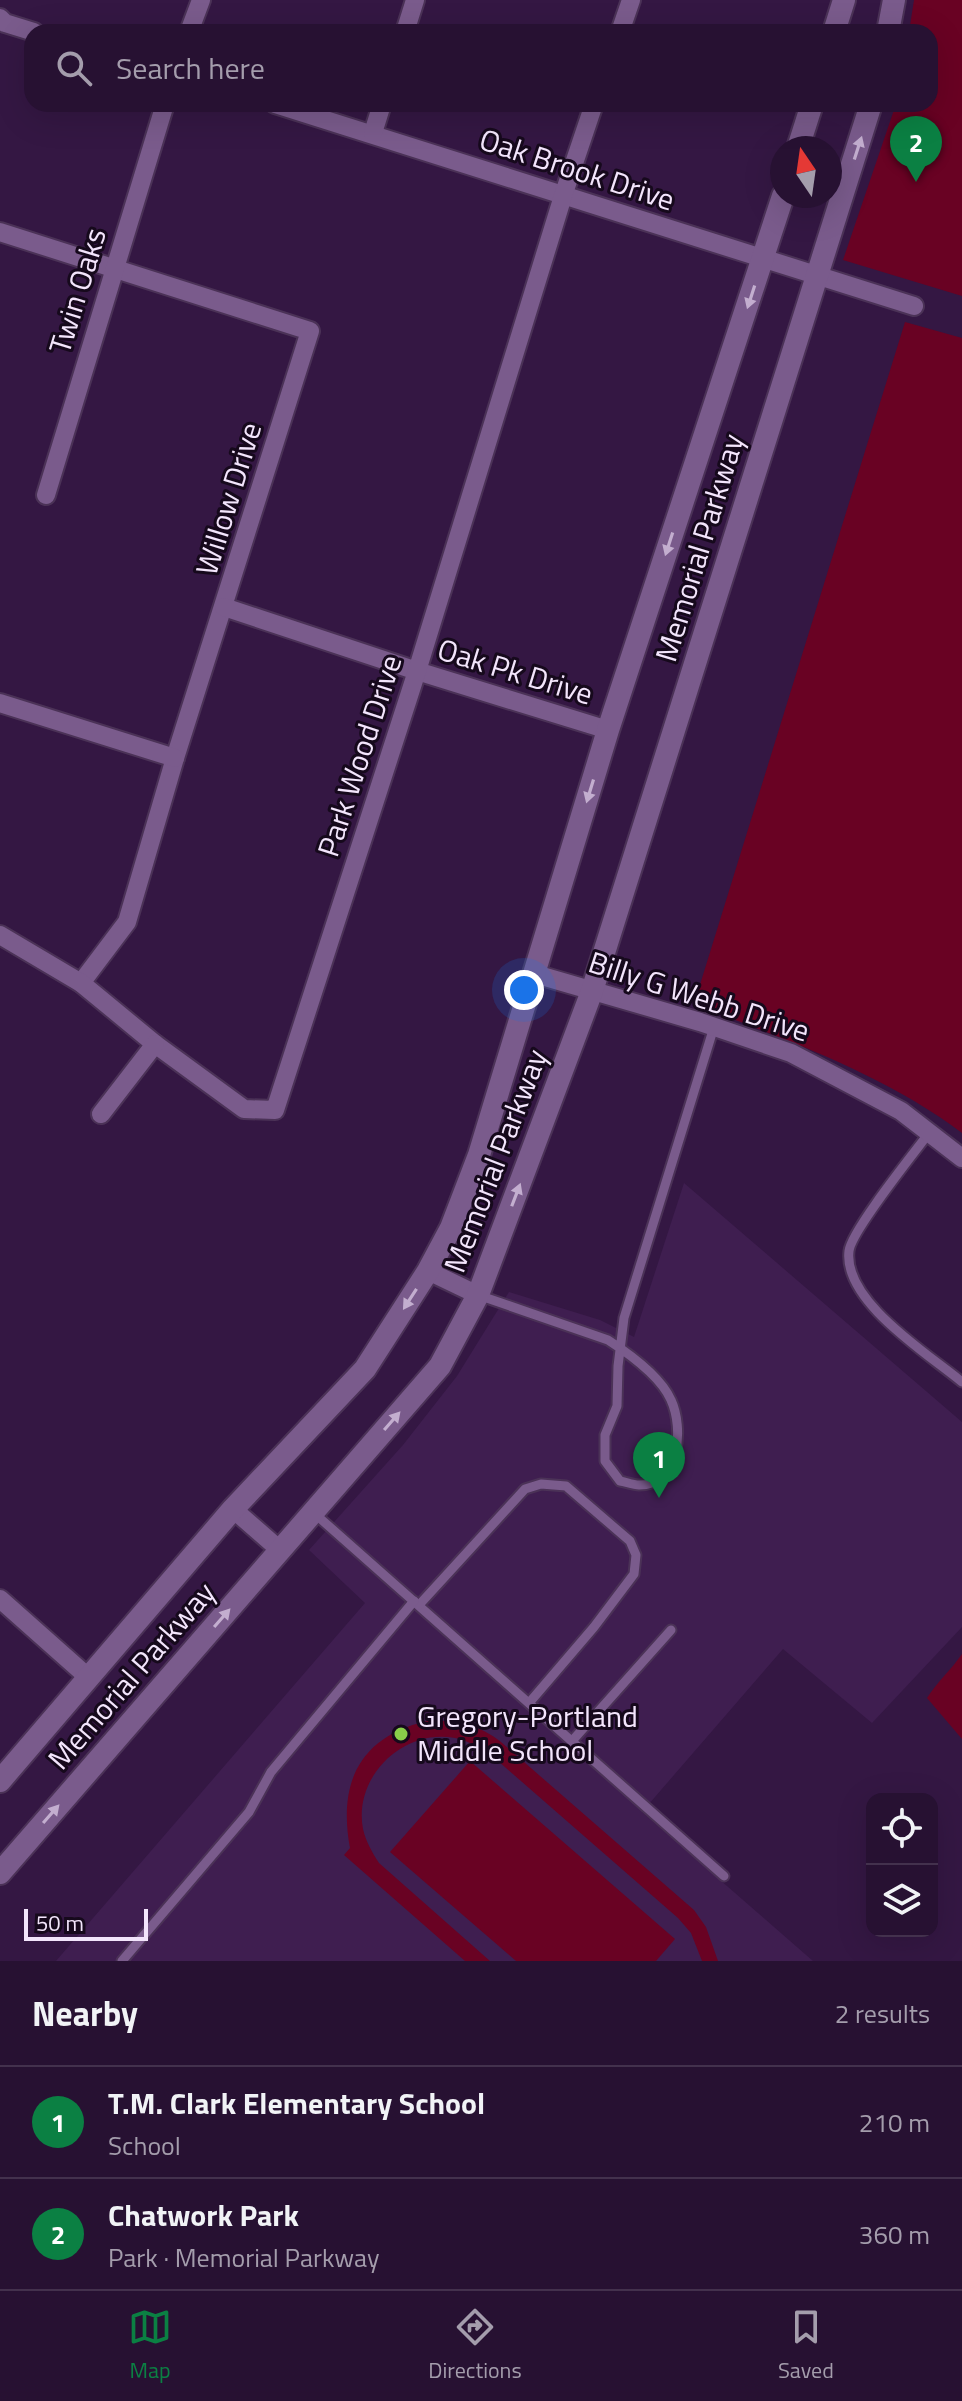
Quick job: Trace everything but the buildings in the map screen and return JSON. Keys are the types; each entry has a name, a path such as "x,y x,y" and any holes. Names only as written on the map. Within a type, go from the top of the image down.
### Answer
{"street":[{"path":"192,24 201,0"},
{"path":"408,24 415,0"},
{"path":"623,24 631,0"},
{"path":"836,24 844,0"},
{"path":"890,24 894,0"},
{"path":"0,18 5,23 24,29"},
{"name":"Twin Oaks","path":"46,495 163,112"},
{"name":"Oak Brook Drive","path":"302,112 914,306"},
{"path":"373,133 380,112"},
{"name":"Park Wood Drive","path":"0,935 81,983 155,1044 244,1109 275,1110 417,671 591,112"},
{"path":"802,136 809,112"},
{"name":"Memorial Parkway","path":"0,1873 440,1366 478,1295 592,991 868,112"},
{"name":"Memorial Parkway","path":"0,1781 233,1509 365,1369 428,1271 451,1228 479,1155 608,730 779,208"},
{"name":"Willow Drive","path":"0,232 310,331 175,758 127,922 81,983"},
{"name":"Oak Pk Drive","path":"224,607 608,730"},
{"path":"0,703 175,758"},
{"name":"Billy G Webb Drive","path":"535,974 791,1053 901,1111 962,1158"},
{"path":"101,1114 155,1044"},
{"path":"428,1271 478,1295"},
{"path":"233,1509 281,1551"},
{"path":"0,1599 89,1678"}],"lane":[{"path":"478,1295 608,1340 621,1348 638,1360 671,1399 679,1434 674,1460 660,1478 640,1485 620,1481 605,1461 605,1435 617,1406 621,1348 624,1318 714,1027"},
{"path":"929,1133 888,1186 849,1247 849,1272 874,1310 962,1382"},
{"path":"122,1961 249,1812 271,1772 416,1603 525,1489 541,1484 566,1486 630,1541 636,1555 634,1574 594,1627 529,1703"},
{"path":"314,1513 724,1876"},
{"path":"572,1741 671,1630"}],"shaded area":[{"path":"914,0 962,0 962,296 843,260 893,112 938,112 938,24 910,24"},
{"path":"905,322 962,338 962,1133 866,1075 694,1004"},
{"path":"684,1183 962,1422 962,1627 872,1723 783,1649 642,1812 813,1961 56,1961 365,1603 309,1550 403,1445 457,1376 509,1292 600,1320 634,1337"},
{"path":"962,1654 962,1739 927,1698"},
{"path":"427,1721 466,1724 501,1742 694,1910 706,1927 718,1961 702,1961 691,1933 678,1918 490,1754 459,1739 436,1737 400,1749 374,1775 362,1810 363,1829 379,1863 490,1961 465,1961 344,1855 350,1848 347,1803 358,1766 385,1738"},
{"path":"470,1761 675,1939 656,1961 516,1961 390,1852"}],"place":[{"name":"Chatwork Park","path":"916,182"},
{"name":"T.M. Clark Elementary School","path":"659,1498"},
{"name":"Gregory-Portland Middle School","path":"401,1734"}]}
